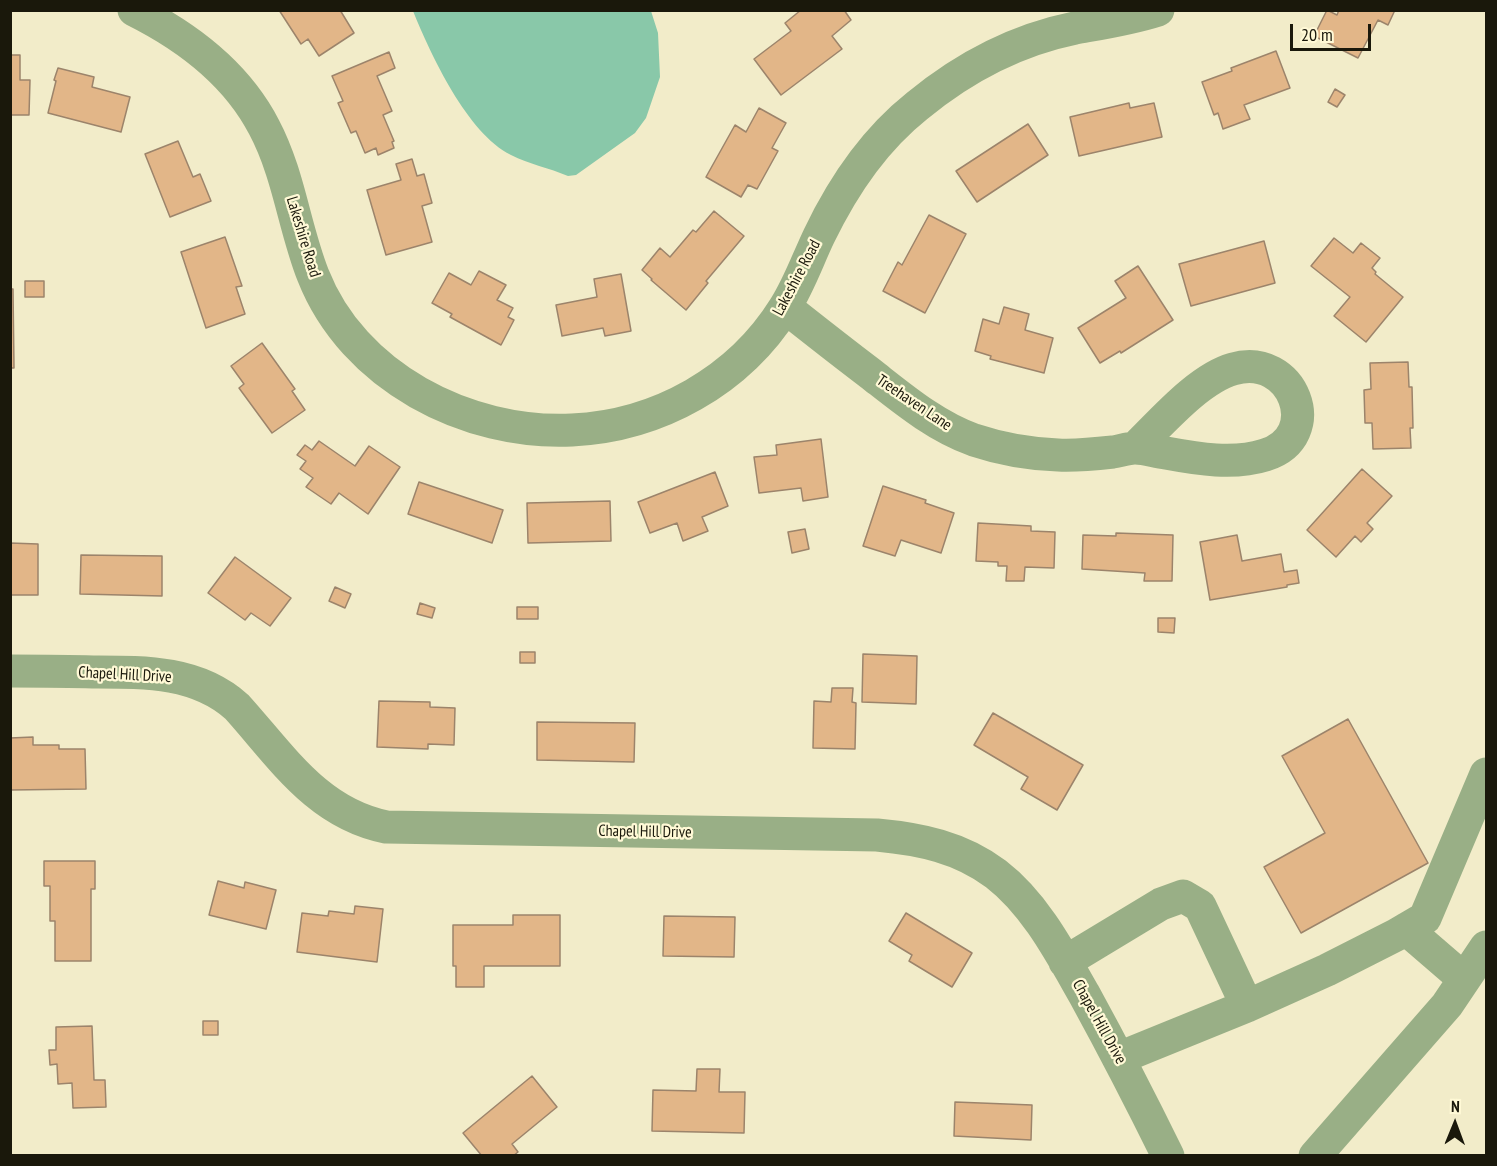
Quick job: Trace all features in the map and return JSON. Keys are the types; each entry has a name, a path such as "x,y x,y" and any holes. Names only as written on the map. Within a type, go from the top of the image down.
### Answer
{"street":[{"name":"Lakeshire Road","path":"134,10 162,24 191,44 230,79 248,101 264,126 276,152 315,280 328,305 363,350 385,370 426,398 477,418 504,426 528,429 588,429 627,422 674,406 707,386 745,356 785,307 819,236 853,175 875,146 917,106 973,66 1022,43 1065,31 1130,19 1158,10"},
{"name":"Treehaven Lane","path":"785,307 924,414 973,439 1031,453 1059,456 1135,448"},
{"name":"Chapel Hill Drive","path":"10,671 160,674 188,679 207,686 226,696 237,706 315,793 356,819 386,827 845,834 877,835 932,842 974,860 996,874 1016,891 1031,909 1065,962 1119,1058 1168,1155"},
{"path":"1119,1058 1247,1006 1327,970 1425,918 1486,774"},
{"path":"1065,962 1161,904 1183,896 1200,906 1247,1006"},
{"path":"1406,929 1464,979"},
{"path":"1315,1155 1447,1005 1486,947"}],"shaded area":[{"path":"413,11 651,11 658,33 660,77 646,118 635,133 576,175 568,176 511,155 495,144 465,111 440,70"}],"building":[{"path":"279,10 340,10 354,33 319,56 308,39 301,44"},
{"path":"801,10 844,10 851,20 832,36 842,49 781,95 754,59 791,31 785,23"},
{"path":"1327,10 1337,15 1339,10 1395,10 1388,25 1378,20 1358,58 1314,36"},
{"path":"1276,51 1290,88 1244,105 1250,119 1223,129 1218,113 1214,115 1202,82"},
{"path":"389,52 395,68 377,76 392,111 383,115 394,141 392,142 394,148 378,155 376,148 365,153 356,131 351,133 338,103 343,101 332,76"},
{"path":"10,55 20,55 20,80 30,80 29,115 10,115"},
{"path":"58,68 94,77 92,87 130,97 121,132 48,113"},
{"path":"1335,89 1345,95 1337,107 1328,102"},
{"path":"1129,103 1130,108 1154,103 1162,137 1079,156 1070,117"},
{"path":"759,108 786,123 772,148 778,151 757,189 748,185 741,197 706,177 735,125 746,132"},
{"path":"1028,124 1048,155 977,202 956,171"},
{"path":"178,141 193,177 200,174 211,201 170,217 145,154"},
{"path":"412,159 417,176 424,174 432,203 422,206 432,242 386,255 367,190 401,180 396,164"},
{"path":"714,211 744,236 706,281 708,283 686,310 642,270 660,248 670,257 693,230 696,232"},
{"path":"929,215 966,234 925,313 883,291 898,262 902,265"},
{"path":"225,237 242,286 236,287 245,314 206,328 181,252"},
{"path":"1334,238 1353,253 1361,243 1380,258 1372,268 1375,274 1403,297 1366,342 1334,316 1350,297 1311,266"},
{"path":"1264,241 1275,283 1191,306 1179,264"},
{"path":"1138,266 1173,320 1121,353 1120,351 1100,363 1078,328 1126,298 1115,281"},
{"path":"479,271 506,285 497,300 513,308 508,317 514,320 501,345 450,317 452,314 432,303 449,273 471,285"},
{"path":"621,274 631,331 605,336 603,328 562,336 556,305 597,297 594,279"},
{"path":"25,281 44,281 44,297 25,297"},
{"path":"10,289 13,289 14,368 10,368"},
{"path":"1004,307 1029,314 1025,330 1053,338 1044,373 990,359 991,356 975,351 983,319 999,324"},
{"path":"262,343 295,389 292,391 305,410 272,433 239,388 244,384 231,366"},
{"path":"1408,362 1409,387 1412,387 1411,448 1373,449 1372,423 1365,423 1364,390 1371,389 1370,363"},
{"path":"821,439 828,497 803,501 801,488 759,493 754,457 777,455 776,445"},
{"path":"319,441 355,466 369,446 400,467 368,514 339,493 331,504 306,487 313,478 300,469 306,461 297,455 305,445 312,450"},
{"path":"1362,469 1392,496 1367,523 1373,529 1361,542 1355,536 1336,557 1307,530"},
{"path":"715,472 728,506 702,517 708,531 683,541 677,523 650,533 638,502"},
{"path":"419,482 503,510 492,543 408,514"},
{"path":"883,486 926,500 925,503 954,513 941,553 901,540 895,556 863,546"},
{"path":"610,501 611,541 528,543 527,503"},
{"path":"978,523 1031,526 1031,531 1055,532 1054,568 1025,567 1024,581 1006,581 1007,566 998,566 998,562 976,561"},
{"path":"805,529 809,549 792,553 788,532"},
{"path":"1116,533 1173,535 1172,581 1144,581 1145,573 1082,569 1083,535 1116,536"},
{"path":"1237,535 1242,561 1281,554 1284,572 1297,570 1299,583 1210,600 1200,542"},
{"path":"10,543 38,544 38,595 10,595"},
{"path":"81,555 162,556 162,596 80,594"},
{"path":"235,557 291,598 270,626 251,613 245,620 208,593"},
{"path":"335,587 351,594 345,608 329,601"},
{"path":"420,603 435,608 432,618 417,614"},
{"path":"517,607 538,607 538,619 517,619"},
{"path":"1158,618 1175,618 1174,633 1158,632"},
{"path":"520,652 535,652 535,663 520,663"},
{"path":"863,654 917,656 916,704 862,702"},
{"path":"832,688 853,688 852,702 856,703 855,749 813,748 814,701 831,702"},
{"path":"379,701 430,702 430,707 455,708 454,745 428,744 428,749 377,747"},
{"path":"993,713 1083,765 1057,810 1021,789 1028,777 974,745"},
{"path":"1348,719 1428,863 1301,933 1264,867 1325,833 1282,756"},
{"path":"537,722 635,723 634,762 537,760"},
{"path":"33,737 33,745 59,745 59,749 85,749 86,789 10,790 10,738"},
{"path":"44,861 95,861 95,889 91,889 91,961 55,961 55,921 50,921 50,886 44,886"},
{"path":"218,881 244,888 245,882 276,890 266,929 209,915"},
{"path":"355,906 383,909 377,962 297,952 302,913 328,916 329,911 354,914"},
{"path":"906,913 972,953 952,987 909,961 912,955 889,941"},
{"path":"513,915 560,915 560,966 484,966 484,987 456,987 456,966 453,966 453,925 513,925"},
{"path":"664,916 735,917 734,957 663,956"},
{"path":"203,1021 218,1021 218,1035 203,1035"},
{"path":"92,1026 94,1080 105,1080 106,1107 73,1108 72,1083 58,1084 57,1064 50,1065 49,1050 56,1050 56,1027"},
{"path":"697,1069 720,1069 719,1092 745,1092 744,1133 652,1131 653,1090 696,1091"},
{"path":"532,1076 557,1107 512,1144 518,1152 513,1156 482,1156 463,1133"},
{"path":"955,1102 1032,1105 1031,1140 954,1136"}]}
